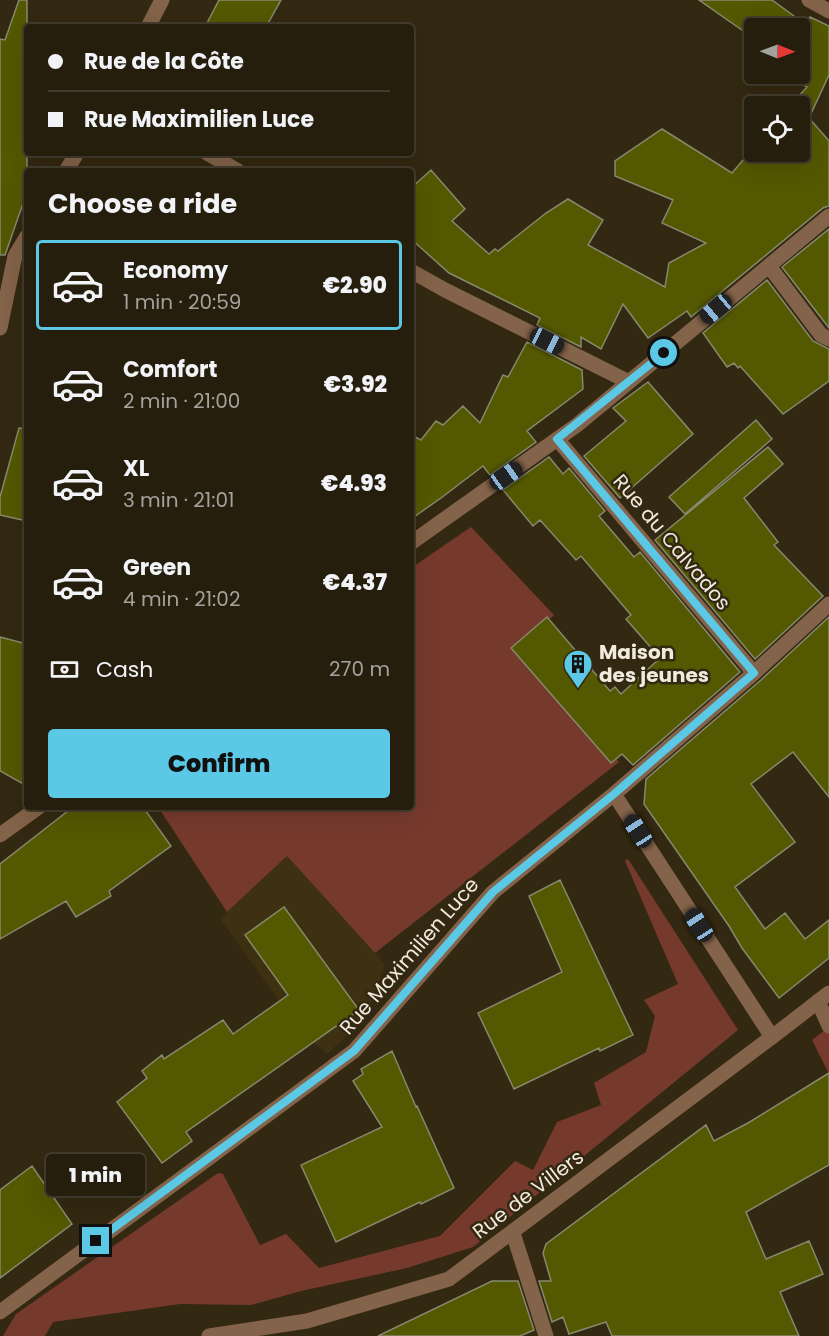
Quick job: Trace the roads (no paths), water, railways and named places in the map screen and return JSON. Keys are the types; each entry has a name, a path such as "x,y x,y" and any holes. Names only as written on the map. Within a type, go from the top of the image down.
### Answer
{"street":[{"path":"150,24 162,0"},
{"path":"809,0 829,11"},
{"path":"212,156 233,168"},
{"path":"414,541 557,439 829,216"},
{"path":"0,328 5,271 24,241"},
{"path":"769,266 821,334 829,339"},
{"path":"414,273 629,382"},
{"name":"Rue du Calvados","path":"557,439 754,673"},
{"name":"Rue Maximilien Luce","path":"0,1312 354,1051 493,892 614,794 754,673 829,604"},
{"path":"614,794 772,1037"},
{"path":"0,835 35,810"},
{"path":"823,997 829,1026"},
{"name":"Rue de Villers","path":"209,1336 307,1321 449,1279 513,1233 823,997"},
{"path":"513,1233 546,1336"}],"place":[{"name":"Maison des jeunes","path":"578,690"}]}
